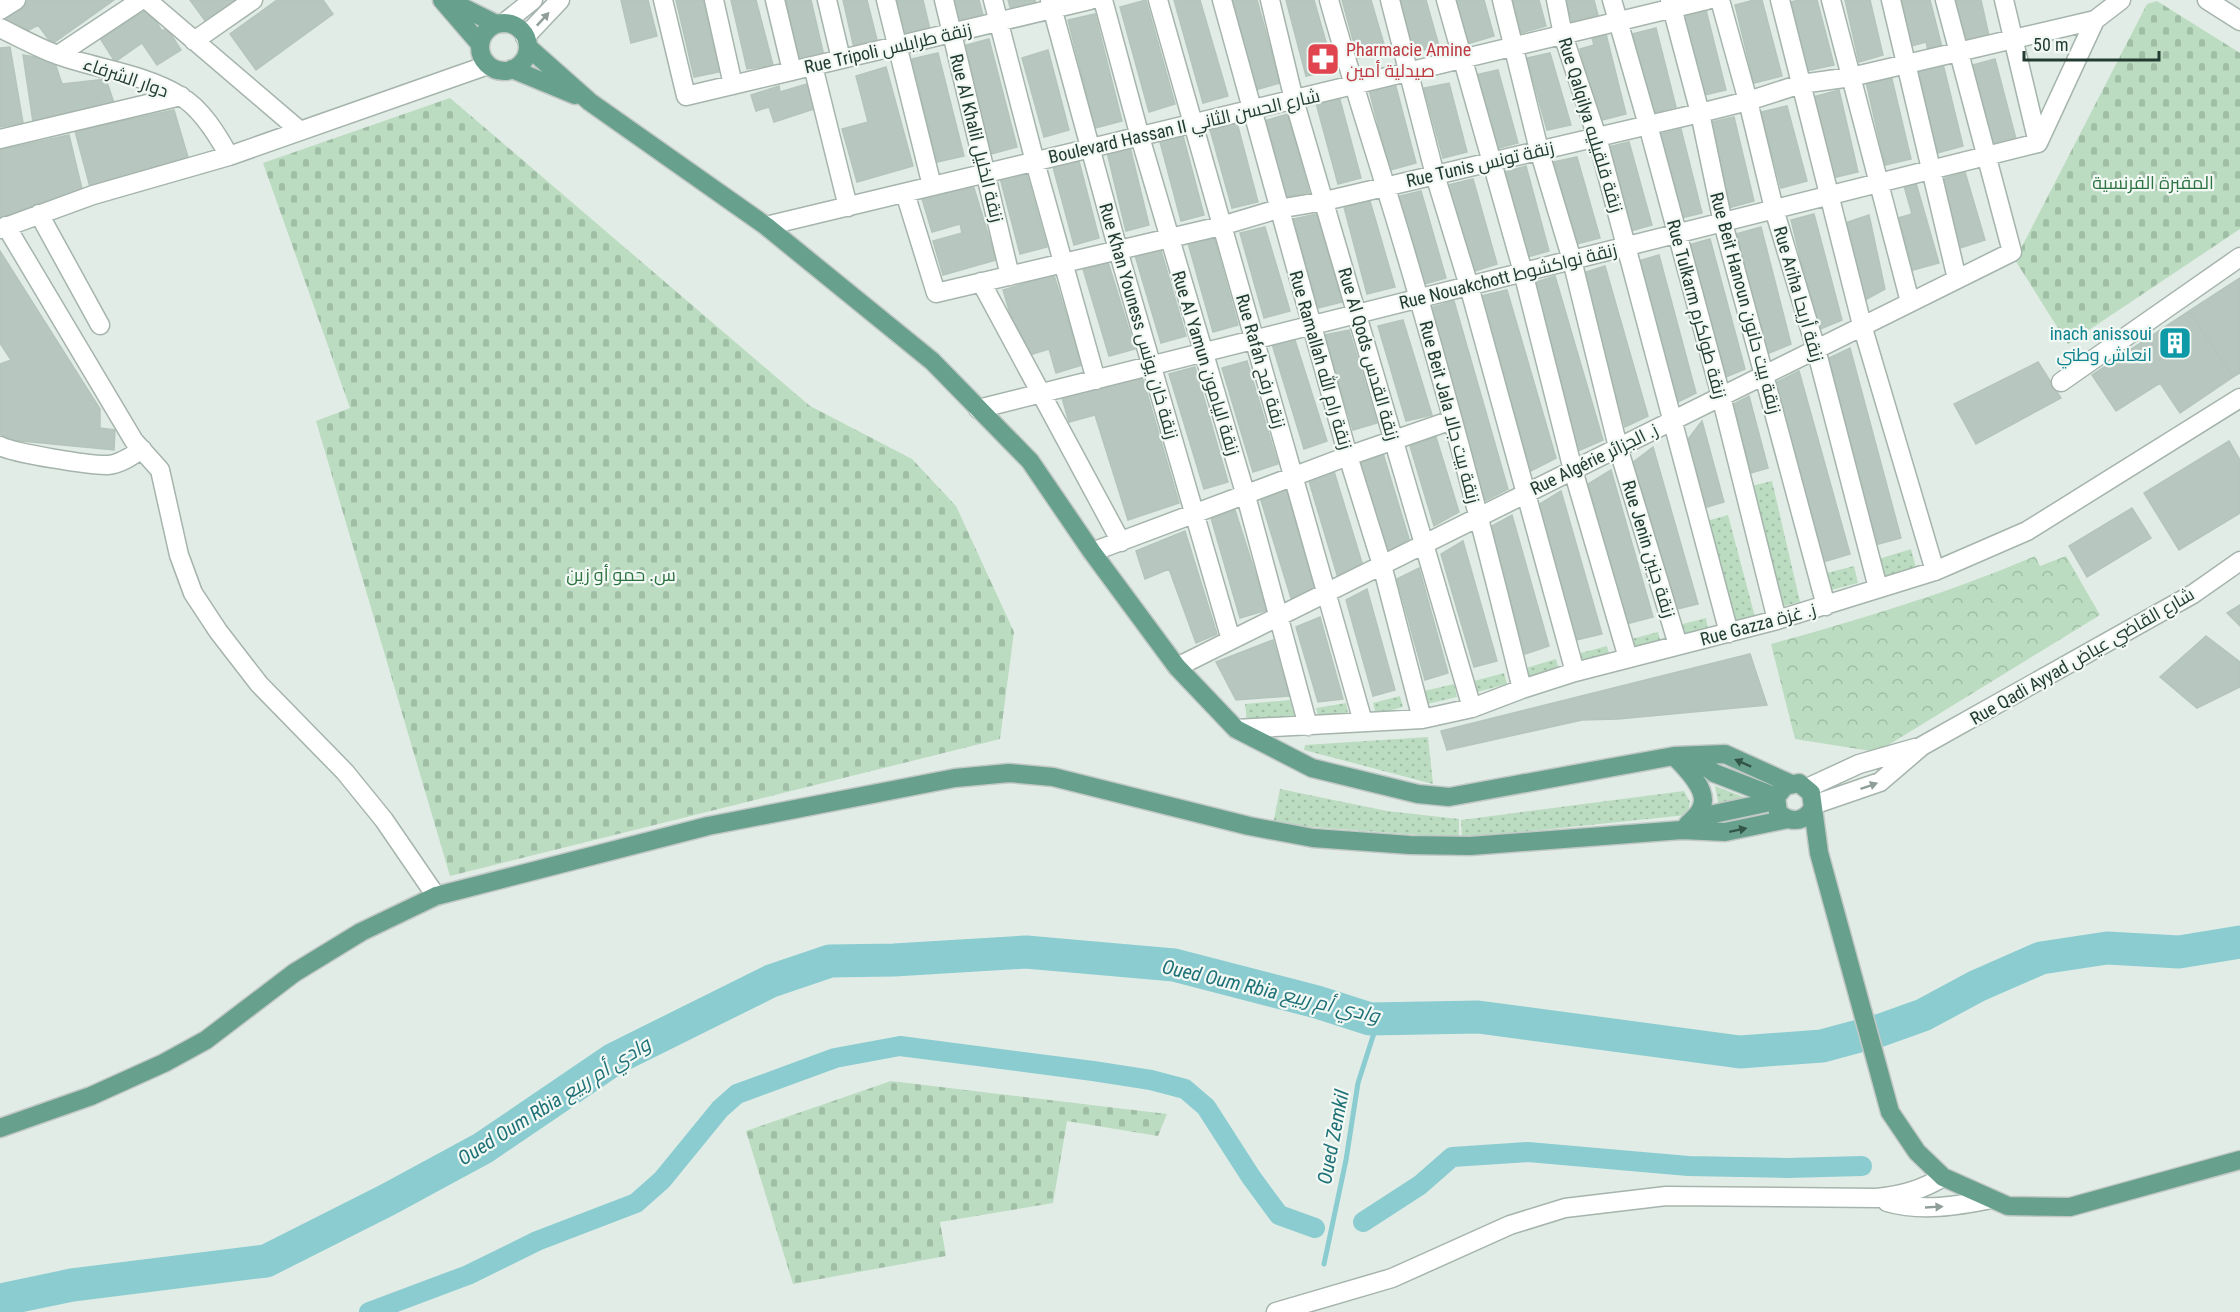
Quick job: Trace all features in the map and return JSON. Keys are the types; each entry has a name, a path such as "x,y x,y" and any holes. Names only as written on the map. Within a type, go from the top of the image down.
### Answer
{"main road":[{"path":"442,0 480,44"},
{"path":"448,0 500,24 513,25 520,30 526,42 590,102 766,226 932,361 1030,461 1092,552 1177,667 1236,729 1312,768 1418,794 1449,797 1674,756 1725,754 1806,796"},
{"path":"500,24 488,29 480,44 480,52 488,65 495,69 512,69 590,102"},
{"path":"512,69 520,64 525,56 526,42"},
{"path":"1674,756 1692,775 1703,799 1697,815 1684,830"},
{"path":"1694,756 1714,773 1776,799"},
{"path":"0,1128 91,1096 164,1063 206,1040 294,973 361,932 436,896 708,826 955,778 1009,773 1053,777 1249,826 1313,838 1410,845 1470,846 1684,830 1725,832 1805,818 1806,796"},
{"path":"1806,796 1781,789 1776,799 1778,812 1791,820 1818,853"},
{"path":"1806,796 1818,853 1890,1112 1917,1152 1943,1177 2008,1206 2070,1207 2240,1160"},
{"path":"1684,830 1714,814 1776,799"}],"street":[{"path":"0,10 16,0"},
{"path":"58,55 141,0"},
{"path":"147,0 299,130"},
{"path":"194,41 253,0"},
{"path":"500,24 533,0"},
{"path":"526,42 560,0"},
{"name":"Rue Tripoli زنقة طرابلس","path":"663,0 686,96 998,22 1051,4 1090,0"},
{"path":"714,0 733,85"},
{"path":"775,0 792,71"},
{"path":"827,0 841,59"},
{"path":"886,0 932,186"},
{"name":"Rue Al Khalil زنقة الخليل","path":"944,0 1010,276"},
{"path":"993,0 1035,162 1096,380"},
{"name":"Rue Al Yamun زنقة اليامون","path":"1103,0 1169,238 1246,496 1308,726"},
{"name":"Rue Rafah زنقة رفح","path":"1158,0 1363,722"},
{"name":"Rue Ramallah زنقة رام الله","path":"1222,0 1348,456 1382,565 1422,719"},
{"name":"Rue Al Qods زنقة القدس","path":"1270,0 1294,99 1472,708"},
{"name":"Rue Beit Jala زنقة بيت جالا","path":"1329,0 1353,86 1419,298 1479,517 1522,689"},
{"path":"1390,0 1436,175 1469,286 1575,672"},
{"path":"1446,0 1522,272 1573,470 1628,658"},
{"name":"Rue Jenin زنقة جنين","path":"1502,0 1539,150 1572,260 1618,447 1678,645"},
{"name":"Rue Qalqilya زنقة قلقيليه","path":"1556,0 1563,35 1597,137 1730,633"},
{"name":"Rue Tulkarm زنقة طولكرم","path":"1612,0 1721,396 1777,620"},
{"name":"Boulevard Hassan II شارع الحسن الثاني","path":"766,226 1618,22 1671,4 1707,0"},
{"name":"Rue Ariha زنقة أريحا","path":"1720,0 1774,209 1816,349 1878,588"},
{"path":"1780,0 1862,326 1935,572"},
{"path":"1831,0 1910,302"},
{"path":"1891,0 1957,279"},
{"path":"1945,0 1986,156"},
{"path":"2004,0 2038,143"},
{"name":"Rue Tunis زنقة تونس","path":"904,193 936,293 1221,226 1278,208 1325,201 1748,102 1801,84 1851,77 2095,20 2121,0"},
{"path":"2207,0 2240,21"},
{"name":"Rue Khan Youness زنقة خان يونس","path":"1051,4 1118,250 1231,640"},
{"name":"Rue Beit Hanoun زنقة بيت حانون","path":"1671,4 1700,113 1723,223 1826,606"},
{"path":"2038,143 2095,20"},
{"name":"دوار الشرفاء","path":"0,28 58,55 134,76 181,96 201,115 220,139 229,156"},
{"path":"436,896 384,820 345,772 259,684 218,631 193,593 179,555 160,470 134,441 3,228 104,192 229,156 488,65"},
{"path":"813,66 848,207"},
{"path":"0,139 181,96"},
{"name":"Rue Nouakchott زنقة نواكشوط","path":"978,409 2038,143"},
{"name":"Rue Algérie ز. الجزائر","path":"1177,667 2012,252 1986,156"},
{"path":"39,214 100,325"},
{"path":"2061,382 2240,257"},
{"path":"981,282 1121,542"},
{"name":"Rue Gazza ز. غزة","path":"1236,729 1422,719 1472,708 1575,672 1777,620 1935,572 2027,531 2240,399"},
{"path":"1092,552 1348,456 1452,420"},
{"path":"0,446 82,463 109,465 142,449"},
{"name":"Rue Qadi Ayyad شارع القاضي عياض","path":"1806,796 1880,782 1922,746 2193,594 2240,561"},
{"path":"1276,1312 1392,1278 1510,1225 1565,1208 1666,1196 1876,1198 1905,1194 1943,1177"},
{"path":"1876,1198 1922,1208 1992,1199"}],"green space":[{"name":"المقبرة الفرنسية","path":"2157,1 2240,53 2240,229 2068,344 2015,260 2147,4"},
{"name":"س. حمو أو زين","path":"450,98 810,406 912,459 956,506 1014,632 1000,739 450,876 316,421 350,408 263,163"},
{"path":"1772,481 1800,602 1775,608 1747,487"},
{"path":"1728,515 1755,617 1730,624 1703,522"},
{"path":"1911,549 1916,568 1878,579 1872,561"},
{"path":"2035,556 2040,566 2066,556 2100,615 1877,752 1795,739 1771,644 1970,582"},
{"path":"1854,566 1858,583 1827,591 1823,574"},
{"path":"1706,618 1708,630 1678,638 1675,626"},
{"path":"1658,632 1661,643 1631,651 1628,640"},
{"path":"1607,646 1610,657 1580,665 1577,654"},
{"path":"1556,659 1559,670 1529,679 1526,668"},
{"path":"1504,673 1507,684 1477,692 1474,681"},
{"path":"1454,684 1457,697 1427,704 1424,691"},
{"path":"1400,696 1403,707 1376,714 1373,703"},
{"path":"1290,700 1295,717 1247,722 1245,704"},
{"path":"1346,703 1348,714 1319,719 1316,708"},
{"path":"1428,737 1433,784 1304,750 1305,745"},
{"path":"1715,786 1746,798 1719,807"},
{"path":"1280,789 1387,811 1459,819 1459,838 1273,824"},
{"path":"1684,791 1690,802 1687,815 1462,838 1461,820"},
{"path":"891,1081 1167,1114 1158,1136 1067,1121 1053,1203 940,1222 946,1256 793,1284 746,1131"}],"building":[{"path":"29,0 114,0 52,44 38,25 24,33 0,19"},
{"path":"190,0 238,0 206,22"},
{"path":"277,0 323,0 333,14 256,70 230,34"},
{"path":"621,0 648,0 657,36 631,43"},
{"path":"676,0 703,0 719,72 694,77"},
{"path":"731,0 756,0 773,65 747,69"},
{"path":"786,0 811,0 824,56 800,63"},
{"path":"843,0 867,0 878,44 854,48"},
{"path":"896,0 923,0 931,34 905,39"},
{"path":"951,0 979,0 984,19 957,25"},
{"path":"1008,0 1035,0 1036,4 1011,10"},
{"path":"1146,0 1175,104 1149,112 1120,7"},
{"path":"1174,0 1200,0 1228,96 1203,103"},
{"path":"1230,0 1257,0 1280,83 1255,90"},
{"path":"1286,0 1314,0 1334,70 1306,76"},
{"path":"1342,0 1371,0 1386,51 1358,58"},
{"path":"1397,0 1426,0 1439,46 1412,53"},
{"path":"1455,0 1484,0 1494,36 1467,44"},
{"path":"1512,0 1539,0 1546,26 1521,33"},
{"path":"1566,0 1594,0 1598,15 1572,22"},
{"path":"1762,0 1782,76 1754,83 1735,5"},
{"path":"1817,0 1834,65 1806,71 1790,2"},
{"path":"1845,0 1870,0 1883,55 1859,62"},
{"path":"1899,0 1930,0 1942,47 1928,51 1926,42 1911,46"},
{"path":"1952,0 1981,0 1989,36 1962,43"},
{"path":"148,9 162,31 167,28 181,50 157,65 142,43 115,62 100,38"},
{"path":"1706,10 1726,90 1700,96 1680,16"},
{"path":"1095,14 1122,121 1095,128 1068,20"},
{"path":"1656,28 1676,107 1652,113 1632,34"},
{"path":"1606,34 1626,114 1598,121 1580,49 1594,45 1592,38"},
{"path":"989,39 1017,147 991,154 963,46"},
{"path":"10,47 23,123 0,127 0,48"},
{"path":"1048,50 1069,130 1044,137 1022,58"},
{"path":"938,53 964,156 937,162 912,59"},
{"path":"1550,53 1571,125 1547,130 1527,58"},
{"path":"23,55 54,60 62,84 106,79 114,103 33,122"},
{"path":"1995,59 2016,139 1989,146 1969,66"},
{"path":"1943,64 1963,146 1937,153 1918,70"},
{"path":"886,67 913,166 857,182 842,129 868,122 856,76"},
{"path":"1498,70 1518,143 1495,149 1475,75"},
{"path":"1891,75 1911,159 1885,165 1866,82"},
{"path":"1395,83 1416,163 1390,170 1369,90"},
{"path":"1449,83 1467,152 1443,158 1424,88"},
{"path":"807,84 814,109 774,122 769,107 756,111 751,95 779,86 780,92"},
{"path":"1839,90 1858,172 1832,178 1813,97"},
{"path":"1339,96 1361,178 1338,184 1316,103"},
{"path":"1787,106 1807,181 1781,188 1761,112"},
{"path":"174,110 188,157 90,187 75,131"},
{"path":"1288,114 1309,192 1285,198 1264,121"},
{"path":"1734,117 1754,201 1728,208 1707,123"},
{"path":"1236,119 1258,202 1232,208 1209,126"},
{"path":"1681,129 1702,213 1677,219 1656,135"},
{"path":"1182,132 1204,215 1181,221 1159,138"},
{"path":"69,135 83,193 0,219 0,150"},
{"path":"1629,142 1652,225 1627,232 1604,148"},
{"path":"1130,147 1149,225 1126,231 1107,152"},
{"path":"1577,157 1600,238 1576,244 1553,162"},
{"path":"1079,161 1099,238 1074,245 1053,167"},
{"path":"1526,166 1549,251 1524,258 1501,173"},
{"path":"1025,168 1047,247 1020,254 999,174"},
{"path":"1965,172 1985,240 1960,248 1939,180"},
{"path":"1473,179 1497,264 1472,272 1448,185"},
{"path":"966,182 974,188 996,260 943,275 933,241 962,233 960,224 932,232 920,192"},
{"path":"1916,183 1939,263 1913,270 1898,218 1912,214 1904,186"},
{"path":"1421,191 1446,278 1421,285 1396,197"},
{"path":"1370,201 1395,287 1367,294 1344,207"},
{"path":"1317,214 1342,302 1318,308 1293,219"},
{"path":"1814,214 1842,320 1818,330 1791,220"},
{"path":"1869,215 1885,289 1863,301 1845,223"},
{"path":"1265,227 1290,311 1264,318 1240,233"},
{"path":"1761,227 1791,344 1767,354 1736,234"},
{"path":"1214,237 1238,325 1213,332 1188,243"},
{"path":"1710,239 1745,369 1721,379 1685,246"},
{"path":"1160,247 1186,336 1161,343 1134,252"},
{"path":"0,251 100,409 100,428 115,430 114,450 11,440 0,434 0,364 11,360 0,343"},
{"path":"1659,255 1696,393 1672,405 1635,262"},
{"path":"1108,262 1135,349 1109,356 1083,269"},
{"path":"1605,266 1648,416 1625,427 1580,274"},
{"path":"1053,272 1082,365 1056,373 1049,349 1023,357 1003,290"},
{"path":"1555,276 1603,440 1578,451 1530,284"},
{"path":"2240,278 2240,373 2233,377 2189,311"},
{"path":"1507,290 1556,458 1531,471 1481,296"},
{"path":"1454,301 1508,489 1483,502 1426,309"},
{"name":"inach anissoui انعاش وطني","path":"2189,311 2233,377 2180,413 2160,383 2116,411 2092,375"},
{"path":"1403,320 1432,415 1406,421 1378,326"},
{"path":"1349,330 1377,423 1353,430 1324,335"},
{"path":"1294,337 1327,441 1304,449 1272,344"},
{"path":"1850,348 1901,538 1871,546 1825,360"},
{"path":"1247,361 1278,464 1253,472 1222,368"},
{"path":"2038,362 2061,398 1976,444 1954,404"},
{"path":"1195,367 1228,482 1204,489 1169,374"},
{"path":"1799,371 1850,554 1823,562 1775,383"},
{"path":"1142,376 1179,503 1128,520 1095,415 1069,422 1062,398"},
{"path":"1749,396 1768,468 1744,475 1726,408"},
{"path":"1702,421 1724,502 1700,509 1683,446"},
{"path":"1436,437 1459,512 1434,526 1410,446"},
{"path":"2229,441 2240,460 2240,513 2179,550 2144,493"},
{"path":"1653,447 1698,604 1673,610 1632,463"},
{"path":"1382,450 1409,539 1386,554 1357,460"},
{"path":"1333,468 1363,566 1338,578 1308,478"},
{"path":"1611,470 1653,617 1626,624 1588,484"},
{"path":"1286,488 1315,590 1291,598 1260,497"},
{"path":"1561,491 1602,634 1576,640 1538,505"},
{"path":"2132,508 2151,538 2087,577 2069,546"},
{"path":"1235,510 1267,610 1240,618 1211,518"},
{"path":"1512,515 1549,646 1525,654 1490,527"},
{"path":"1185,531 1217,634 1196,643 1169,569 1145,579 1136,551"},
{"path":"1463,541 1497,661 1474,667 1441,554"},
{"path":"1419,568 1448,673 1425,680 1397,579"},
{"path":"1367,589 1395,690 1373,696 1346,600"},
{"path":"2240,605 2240,626 2227,613"},
{"path":"1320,617 1343,699 1318,702 1296,627"},
{"path":"2206,636 2240,662 2240,687 2197,708 2160,677"},
{"path":"1273,640 1289,696 1236,700 1216,662"},
{"path":"1750,654 1767,705 1618,719 1582,720 1447,750 1441,731"}],"waterway":[{"name":"Oued Oum Rbia وادي أم ربيع","path":"0,1300 72,1285 266,1261 483,1148 614,1059 771,981 830,961 894,960 1026,952 1174,965 1317,1002 1370,1019 1478,1017 1740,1052 1822,1046 1881,1030 1923,1015 1977,986 2041,958 2107,948 2179,952 2240,942"},
{"name":"Oued Zemkil","path":"1324,1264 1346,1160 1358,1083 1375,1030 1370,1019"},
{"path":"369,1312 468,1275 537,1241 636,1203 662,1180 720,1109 737,1094 835,1058 900,1046 1093,1071 1151,1080 1185,1089 1206,1107 1251,1177 1279,1215 1315,1228"},
{"path":"1363,1222 1420,1185 1452,1157 1528,1152 1688,1166 1787,1168 1862,1166"}],"place":[{"name":"Pharmacie Amine صيدلية أمين","path":"1323,59"},
{"name":"inach anissoui انعاش وطني","path":"2175,343"}]}
